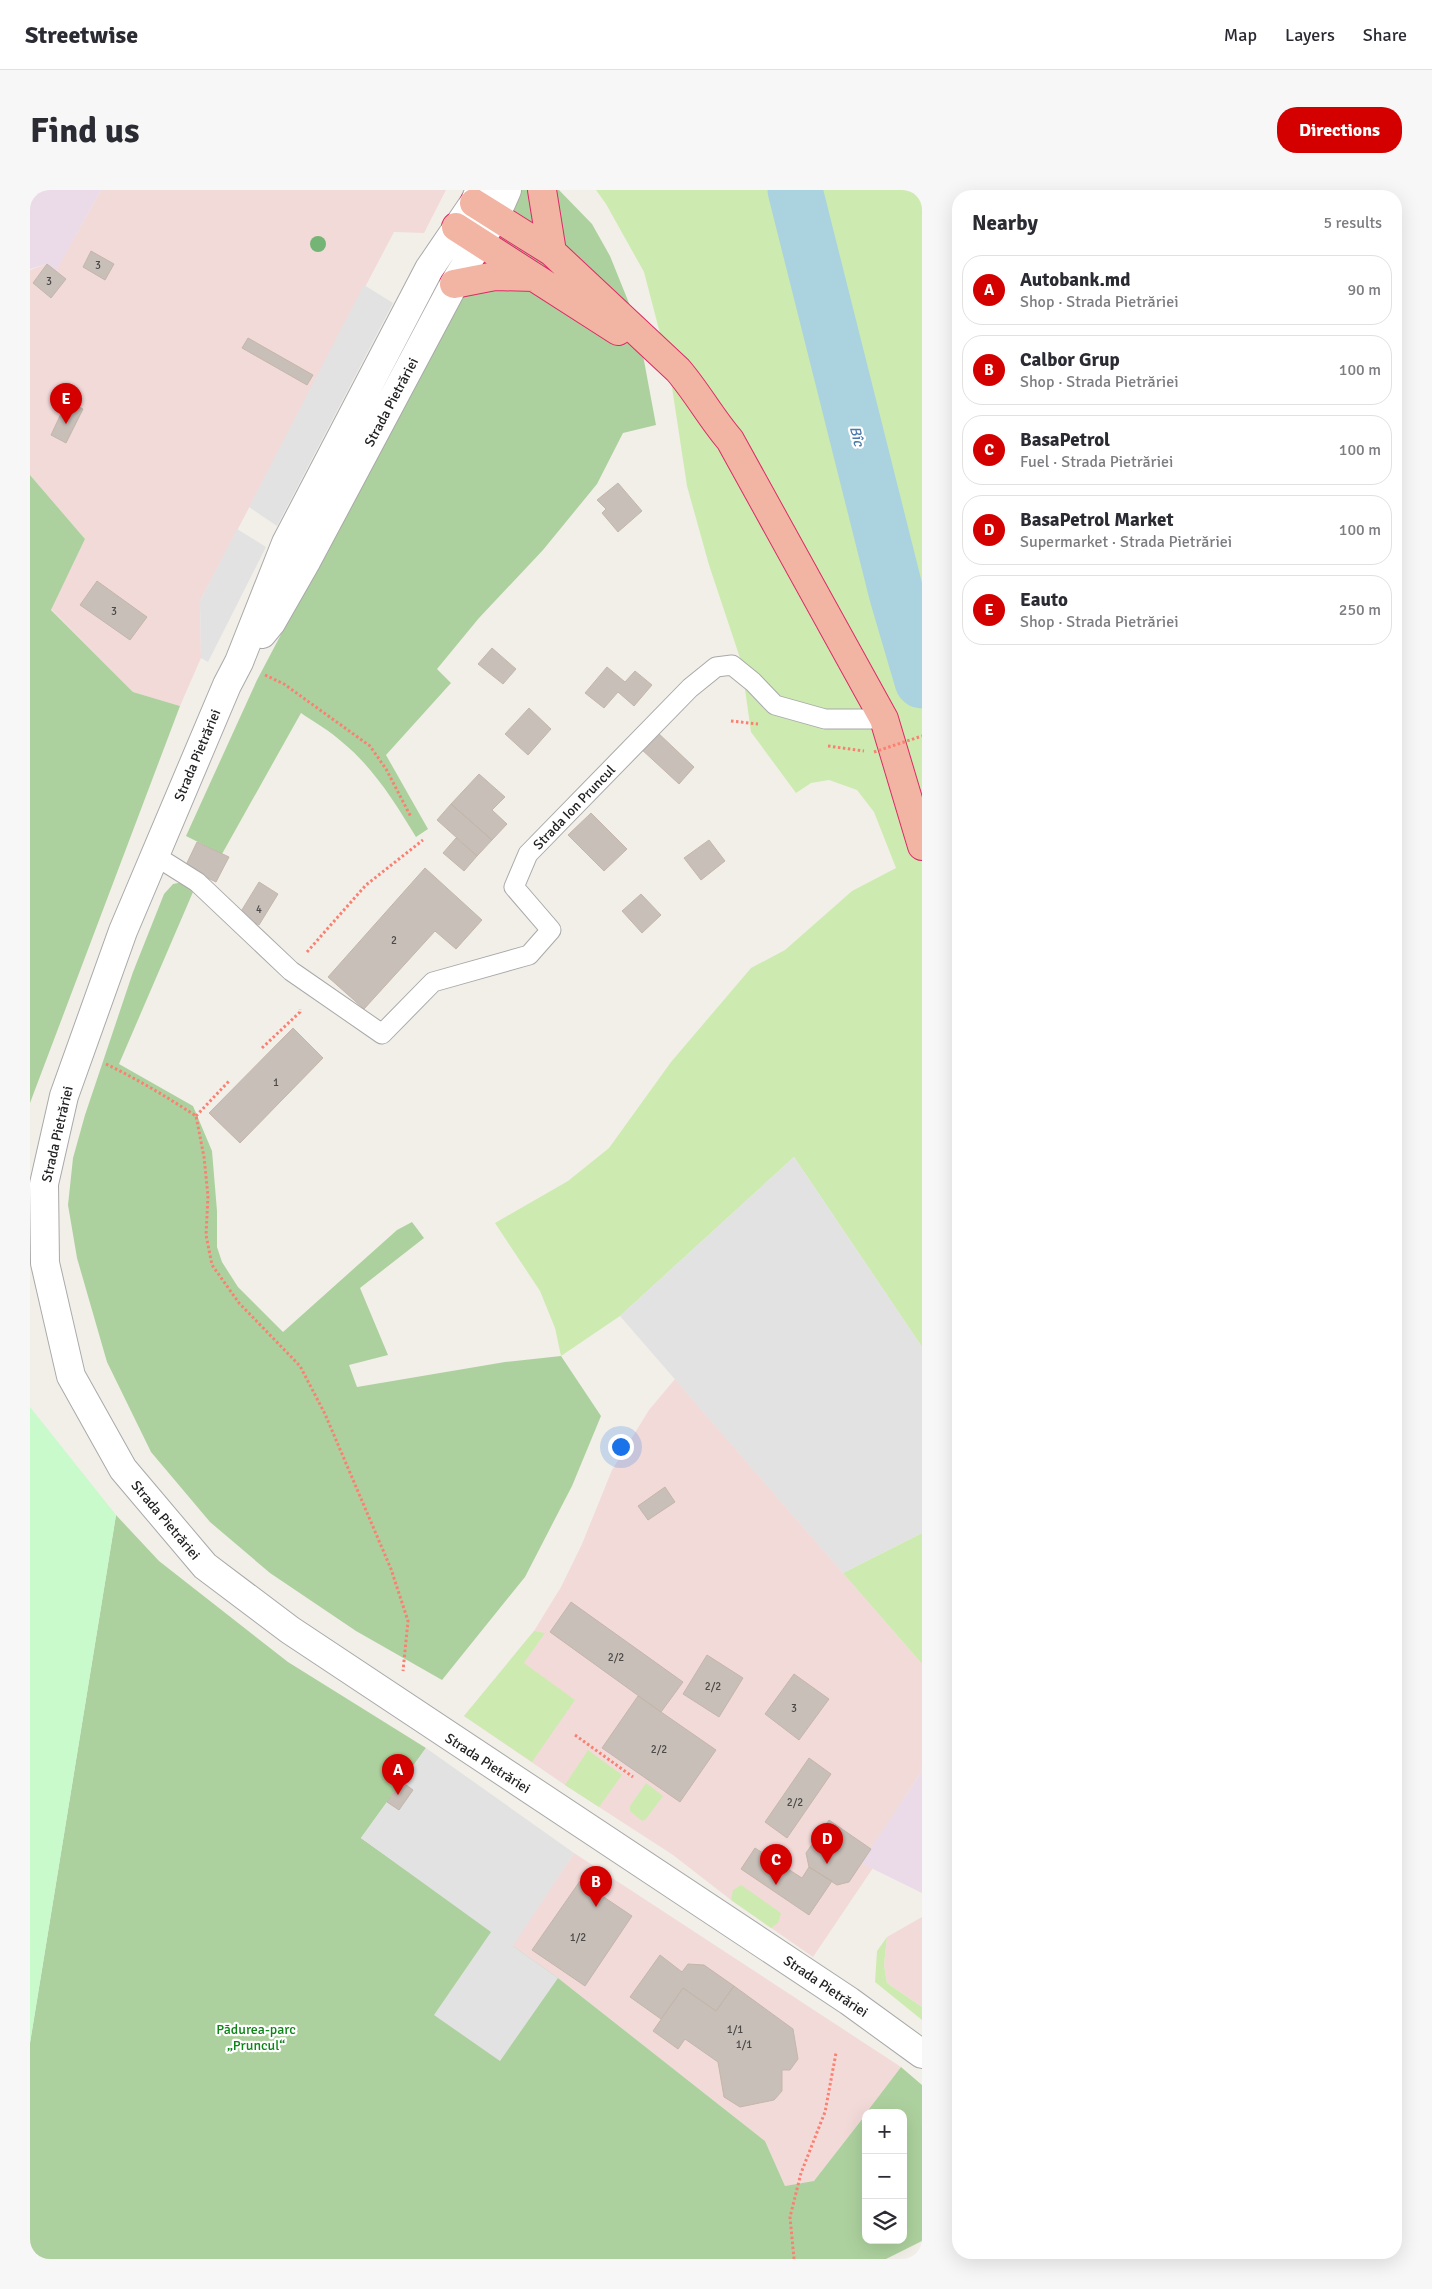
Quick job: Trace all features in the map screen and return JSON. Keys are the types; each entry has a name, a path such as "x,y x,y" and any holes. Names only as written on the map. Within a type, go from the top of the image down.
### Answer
{"highway":[{"path":"542,190 552,252"},
{"path":"483,203 552,252 678,370 690,384 716,424 730,440 884,719 922,846"},
{"path":"456,227 678,370"},
{"path":"454,284 495,276 534,276"}],"street":[{"name":"Strada Pietrăriei","path":"507,190 483,203 456,227 429,269 286,543 239,662 227,685 123,931 64,1096 44,1184 45,1263 70,1376 123,1469 205,1566 290,1630 849,2001 922,2054"},
{"name":"Strada Pietrăriei","path":"239,662 271,622 307,560 454,284 479,242 483,203"}],"lane":[{"name":"Strada Ion Pruncul","path":"154,855 197,882 291,971 382,1034 433,982 529,955 551,930 514,888 528,854 690,688 716,667 732,665 753,682 774,705 826,719 884,719"}],"path":[{"path":"239,662 284,684 370,746 386,769 412,817"},
{"path":"874,752 922,736"},
{"path":"262,1048 300,1012 291,971 366,885 423,840"},
{"path":"80,1052 159,1091 196,1116 205,1167 208,1196 206,1235 212,1264 239,1303 300,1366 325,1414 391,1569 408,1621 399,1704"},
{"path":"196,1116 230,1080"},
{"path":"575,1735 633,1777"},
{"path":"794,2259 790,2217 801,2173 826,2112 836,2053"}],"shaded area":[{"path":"30,190 101,190 56,271 47,264 30,269"},
{"path":"101,190 446,190 424,233 394,232 200,601 201,658 180,706 133,692 51,609 85,539 30,475 30,270 47,264 56,270"},
{"path":"364,285 393,303 277,526 249,507"},
{"path":"237,529 266,547 208,662 201,658 200,601"},
{"path":"794,1157 922,1347 922,1533 843,1573 620,1316"},
{"path":"675,1379 922,1664 922,1771 862,1863 873,1868 813,1957 731,1900 673,1855 565,1785 464,1716 534,1631 561,1587 582,1544 612,1470 649,1410"},
{"path":"426,1748 574,1853 513,1946 558,1978 500,2061 434,2015 491,1932 361,1838"},
{"path":"922,1771 922,1893 861,1863"},
{"path":"574,1853 901,2067 869,2109 862,2109 862,2119 814,2182 785,2186 765,2141 558,1978 512,1946"},
{"path":"922,1917 922,2007 887,1983 884,1965 887,1937"}],"green space":[{"path":"515,190 559,190 592,224 610,256 637,323 656,425 623,433 597,484 543,550 479,618 437,669 451,683 386,755 428,829 416,837 392,799 354,752 327,730 301,713 222,854 186,836 257,680"},
{"path":"596,190 922,190 922,1347 794,1157 620,1316 561,1356 555,1328 540,1291 495,1223 568,1181 609,1148 671,1062 751,968 785,950 852,891 896,868 874,812 857,790 829,780 811,783 796,793 751,732 741,661 709,565 687,486 669,368 644,272 606,204"},
{"path":"30,475 85,539 51,610 133,692 180,706 30,1103"},
{"path":"183,882 193,892 119,1064 193,1106 212,1151 217,1211 217,1247 222,1262 238,1287 283,1332 397,1230 412,1222 424,1238 360,1288 388,1355 349,1365 357,1387 505,1362 561,1356 601,1416 572,1486 525,1577 442,1680 356,1631 270,1573 210,1522 151,1452 107,1362 77,1258 68,1205 73,1158 85,1115 133,972 164,894 173,884"},
{"path":"30,1407 116,1515 30,2043"},
{"name":"Pădurea-parc „Pruncul“","path":"116,1515 159,1561 288,1662 426,1748 361,1838 558,1978 765,2141 785,2186 814,2181 862,2119 862,2244 907,2244 907,2109 869,2109 901,2067 922,2085 922,2241 886,2259 30,2259 30,2043"},
{"path":"922,1533 922,1664 843,1573"},
{"path":"534,1631 545,1633 524,1663 575,1700 532,1762 464,1716"},
{"path":"588,1750 622,1775 599,1807 565,1785"},
{"path":"646,1783 663,1796 646,1819 642,1821 630,1811 630,1806"},
{"path":"741,1885 781,1913 778,1923 771,1928 731,1900 733,1890"},
{"path":"887,1937 884,1965 887,1983 922,2007 922,2020 875,1982 877,1951"}],"building":[{"path":"91,251 114,264 105,280 83,267"},
{"path":"47,264 66,279 51,298 33,283"},
{"path":"248,338 313,375 307,385 242,348"},
{"path":"67,401 83,409 66,443 51,435"},
{"path":"618,483 642,511 618,532 602,513 606,509 597,500"},
{"path":"97,581 147,617 130,640 80,605"},
{"path":"492,648 516,669 503,684 478,664"},
{"path":"607,667 625,682 635,671 652,685 634,706 618,692 604,708 585,693"},
{"path":"529,708 551,729 528,755 505,734"},
{"path":"656,731 694,767 679,784 640,748"},
{"path":"479,774 505,797 492,810 507,824 492,840 451,804"},
{"path":"451,804 492,840 477,856 437,820"},
{"path":"591,813 627,849 604,871 568,835"},
{"path":"456,838 477,856 464,871 443,853"},
{"path":"709,840 725,861 701,880 684,858"},
{"path":"197,842 229,857 216,882 185,867"},
{"path":"425,868 482,920 456,949 435,931 364,1009 328,977"},
{"path":"259,882 278,894 259,925 240,913"},
{"path":"641,894 661,915 642,933 622,911"},
{"path":"293,1028 323,1058 240,1143 209,1113"},
{"path":"665,1487 675,1502 648,1520 638,1506"},
{"path":"571,1602 683,1682 661,1712 550,1632"},
{"path":"707,1655 743,1678 719,1717 683,1694"},
{"path":"794,1674 829,1699 799,1740 765,1714"},
{"path":"638,1696 716,1750 680,1802 602,1748"},
{"path":"809,1758 831,1774 787,1838 765,1822"},
{"path":"402,1782 413,1790 399,1810 387,1802"},
{"path":"829,1820 871,1849 849,1882 837,1885 809,1867 806,1853"},
{"path":"755,1848 802,1878 809,1867 832,1881 809,1915 741,1869"},
{"path":"580,1881 632,1916 585,1986 532,1950"},
{"path":"660,1955 682,1972 688,1964 704,1965 734,1986 716,2011 683,1988 661,2019 630,1997"},
{"path":"734,1986 793,2029 798,2059 790,2070 782,2070 782,2091 774,2100 740,2107 724,2097 718,2062 685,2039 678,2049 653,2031 683,1988 716,2011"}],"waterway":[{"name":"Bîc","path":"795,190 897,596 922,681"}],"place":[{"name":"Eauto","path":"66,424"},
{"name":"Autobank.md","path":"398,1795"},
{"name":"BasaPetrol Market","path":"827,1864"},
{"name":"BasaPetrol","path":"776,1885"},
{"name":"Calbor Grup","path":"596,1907"}]}
